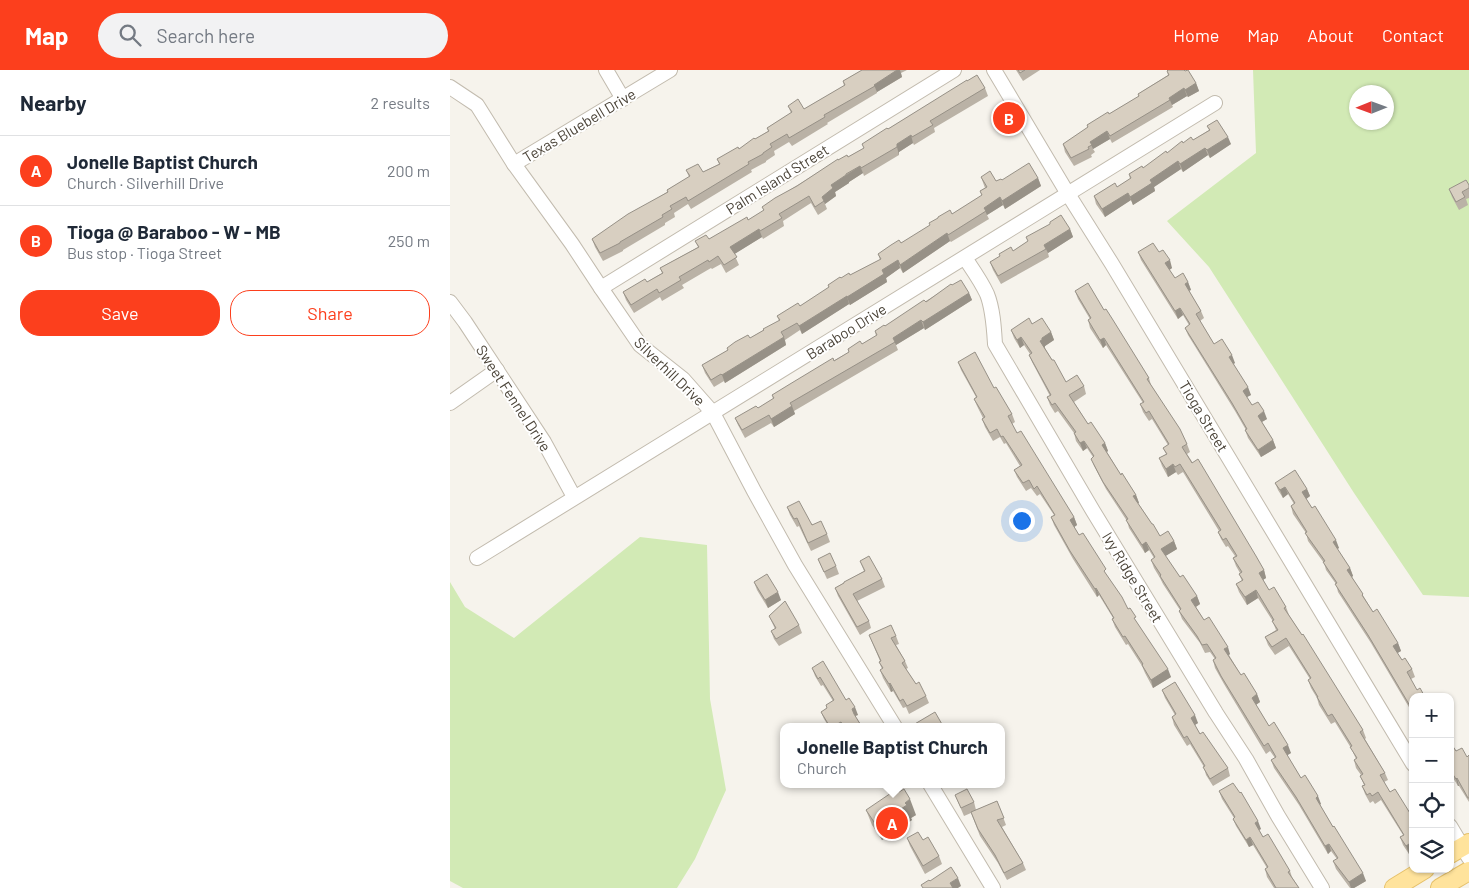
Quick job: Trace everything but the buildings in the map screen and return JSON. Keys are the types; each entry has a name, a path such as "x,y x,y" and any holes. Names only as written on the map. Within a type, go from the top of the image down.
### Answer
{"main road":[{"path":"1440,888 1469,871"},
{"path":"1394,888 1419,873"}],"street":[{"path":"606,70 623,99"},
{"name":"Texas Bluebell Drive","path":"514,164 670,70"},
{"name":"Palm Island Street","path":"600,288 954,70"},
{"name":"Tioga Street","path":"994,70 1409,757"},
{"name":"Silverhill Drive","path":"450,87 477,105 514,164 572,244 640,345 683,379 713,413 795,565 893,723"},
{"name":"Baraboo Drive","path":"478,558 1214,103"},
{"name":"Ivy Ridge Street","path":"965,258 980,280 988,297 994,326 995,344 1093,511 1246,759 1322,888"},
{"name":"Sweet Fennel Drive","path":"450,302 544,442 574,497"},
{"path":"450,403 497,370"},
{"path":"932,788 993,888"},
{"path":"1451,828 1463,851"}],"green space":[{"path":"1253,70 1469,70 1469,597 1423,595 1354,493 1209,267 1167,221 1256,153"},
{"path":"640,537 707,545 710,699 726,790 695,859 677,888 463,888 450,881 450,582 465,607 514,638"}],"place":[{"name":"Tioga @ Baraboo - W - MB","path":"1009,118"},
{"name":"Jonelle Baptist Church","path":"892,823"}]}
